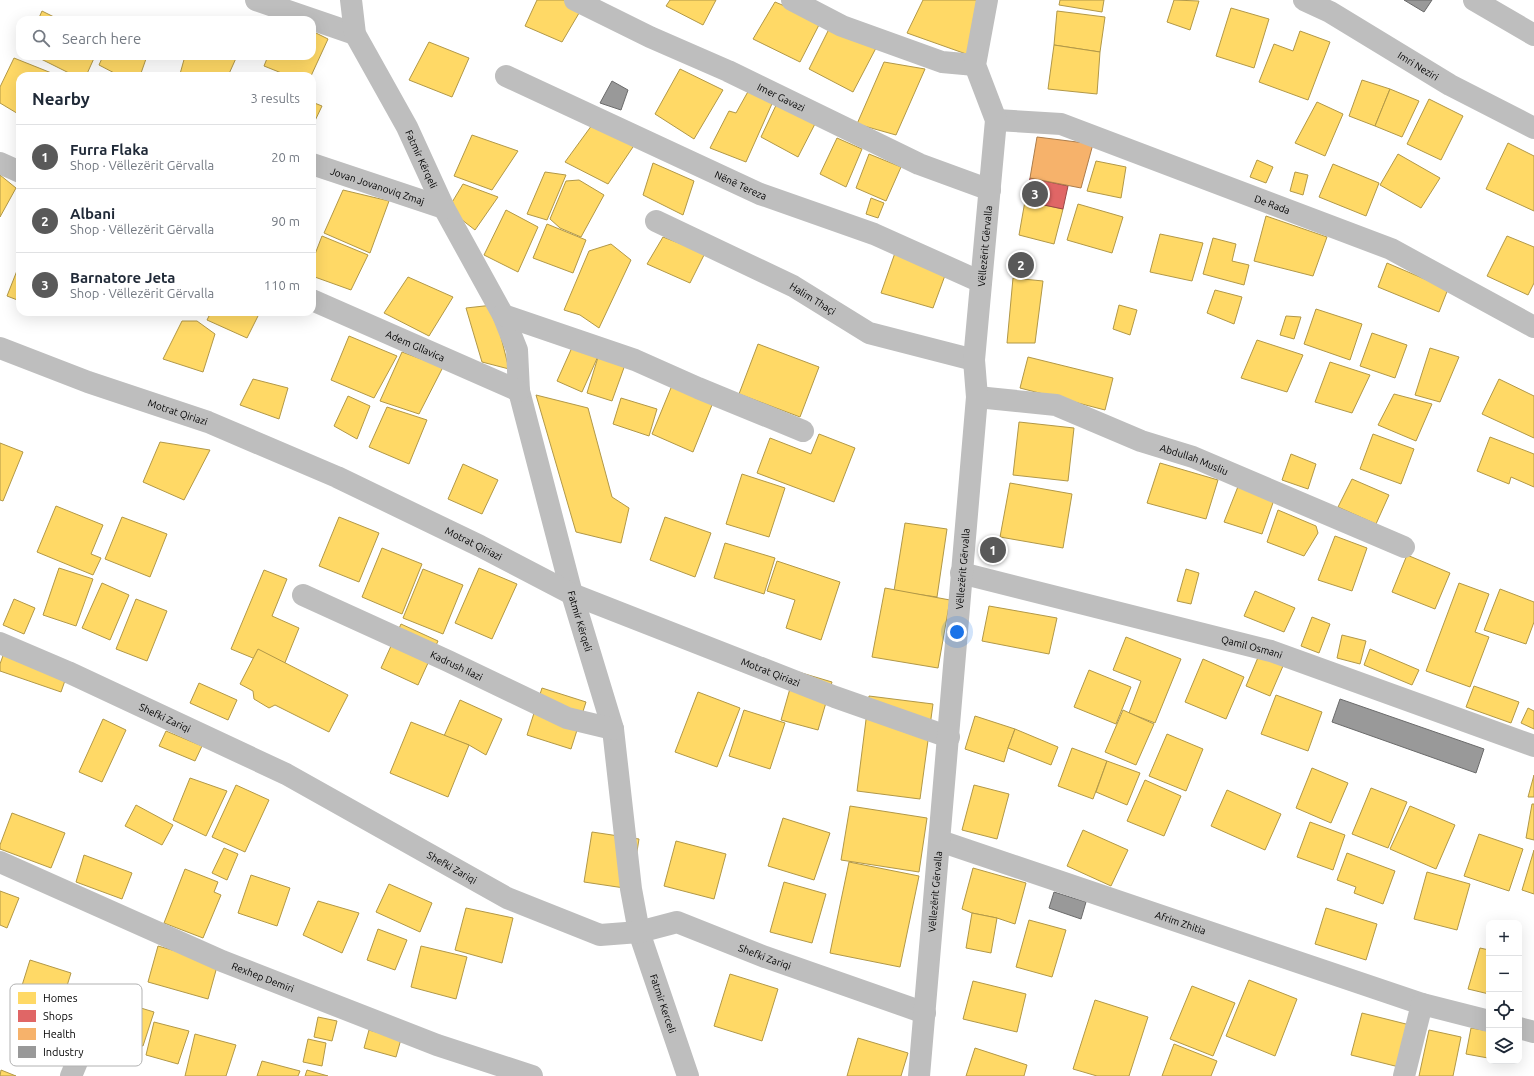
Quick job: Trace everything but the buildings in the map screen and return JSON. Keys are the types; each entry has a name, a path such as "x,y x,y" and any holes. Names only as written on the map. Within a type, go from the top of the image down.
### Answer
{"street":[{"path":"256,0 303,16"},
{"name":"Fatmir Kërqeli","path":"351,0 355,34 407,127 444,208 503,315 517,350 519,391 572,594 613,729 631,889 639,932"},
{"name":"Imer Gavazi","path":"575,0 650,37 728,71 919,164 990,190"},
{"path":"792,0 842,26 942,62 975,65 987,0"},
{"name":"Imri Neziri","path":"1304,0 1330,12 1450,85 1534,128"},
{"path":"1474,0 1534,35"},
{"path":"316,21 355,34"},
{"name":"Vëllezërit Gërvalla","path":"919,1076 978,397 974,360 996,120 975,65"},
{"name":"Nënë Tereza","path":"506,76 760,194 874,234 981,282"},
{"name":"De Rada","path":"996,120 1061,124 1392,249 1534,327"},
{"path":"0,163 16,170"},
{"name":"Jovan Jovanoviq Zmaj","path":"316,165 444,208"},
{"name":"Halim Thaçi","path":"656,221 793,286 870,333 974,360"},
{"name":"Adem Gllavica","path":"316,302 519,391"},
{"path":"503,315 635,360 698,388 803,431"},
{"name":"Motrat Qiriazi","path":"0,348 88,382 208,422 337,477 480,546 572,594 835,697 949,737"},
{"name":"Abdullah Musliu","path":"978,397 1056,405 1141,441 1193,458 1404,548"},
{"name":"Qamil Osmani","path":"962,573 1272,651 1534,746"},
{"name":"Kadrush Ilazi","path":"303,595 448,661 567,718 613,729"},
{"name":"Shefki Zariqi","path":"0,643 68,672 286,774 507,898 600,935 639,932 677,922 772,959 925,1013"},
{"name":"Afrim Zhitia","path":"940,841 1422,1004 1486,1020"},
{"name":"Rexhep Demiri","path":"0,862 222,961 437,1045 532,1076"},
{"name":"Fatmir Kerceli","path":"639,932 688,1076"},
{"path":"1404,1076 1422,1004"},
{"path":"1522,1029 1534,1032"}],"place":[{"name":"Barnatore Jeta","path":"1035,194"},
{"name":"Albani","path":"1021,265"},
{"name":"Furra Flaka","path":"993,550"}]}
